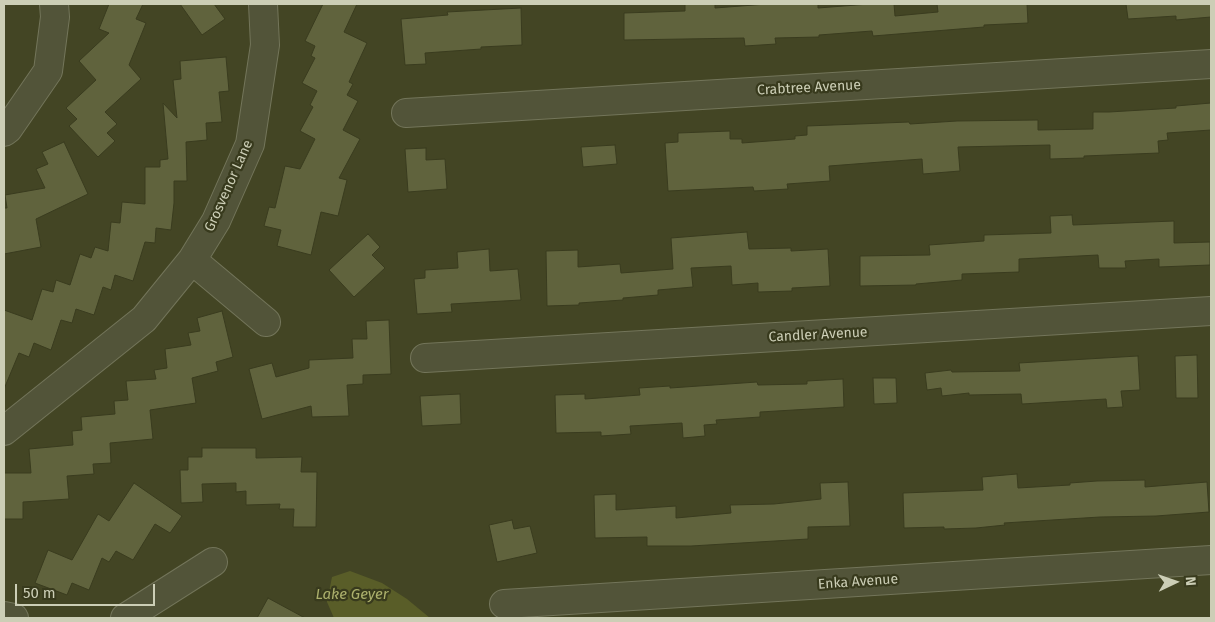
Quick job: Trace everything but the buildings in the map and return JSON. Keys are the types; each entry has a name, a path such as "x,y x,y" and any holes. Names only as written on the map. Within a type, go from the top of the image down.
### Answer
{"street":[{"path":"4,132 48,71 55,17 54,4"},
{"name":"Grosvenor Lane","path":"4,431 144,319 192,260 216,221 250,144 265,45 263,4"},
{"name":"Crabtree Avenue","path":"406,112 1211,64"},
{"path":"192,260 266,322"},
{"name":"Candler Avenue","path":"425,358 1211,311"},
{"name":"Enka Avenue","path":"504,604 1211,560"},
{"path":"125,618 213,562"},
{"path":"4,616 14,618"}],"water":[{"name":"Lake Geyer","path":"350,571 382,583 407,599 430,618 334,618 327,602 332,577"}]}
